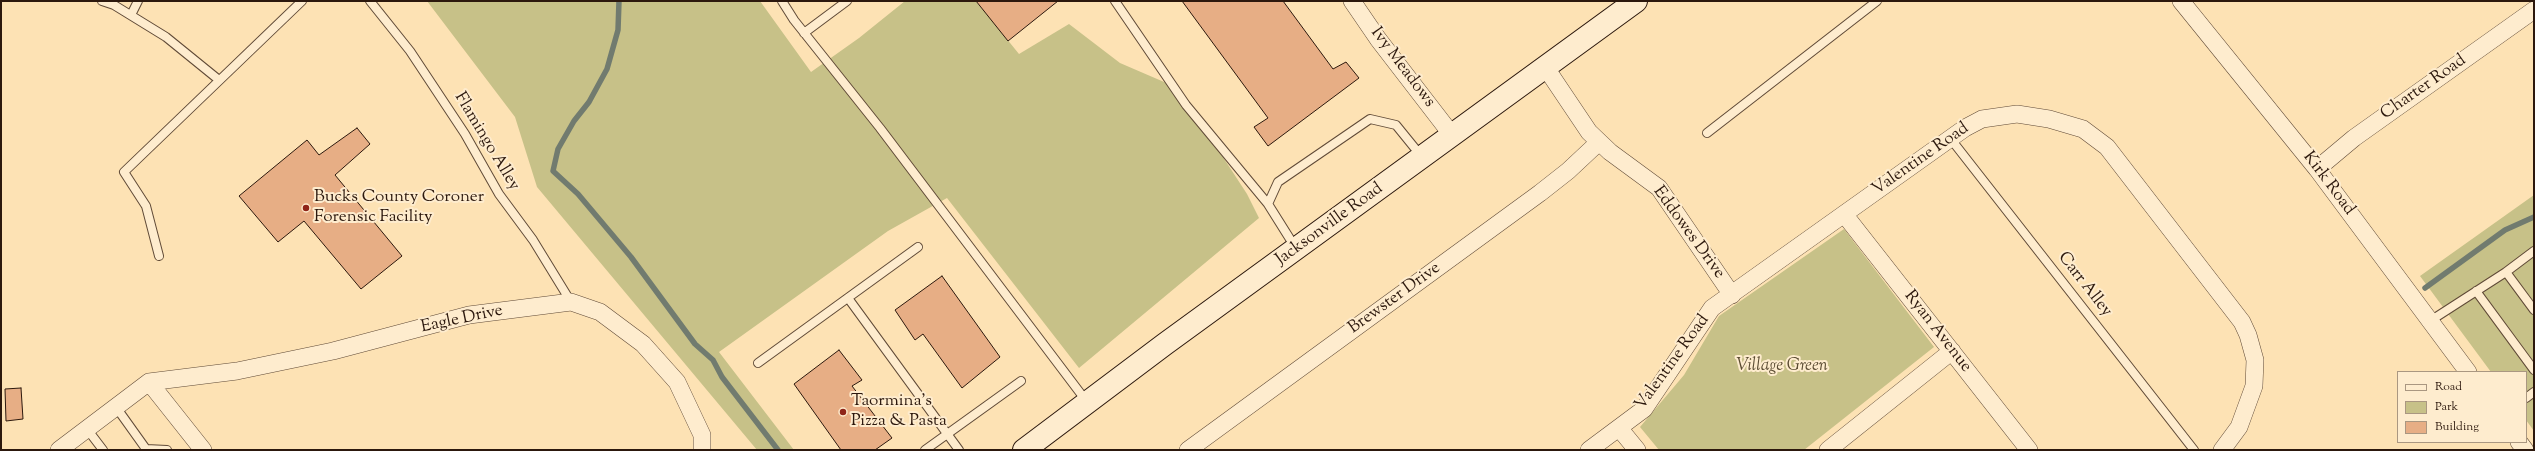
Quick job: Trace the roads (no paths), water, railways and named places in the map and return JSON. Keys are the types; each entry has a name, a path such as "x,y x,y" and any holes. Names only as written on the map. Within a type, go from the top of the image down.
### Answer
{"main road":[{"name":"Jacksonville Road","path":"1024,450 1636,1"}],"street":[{"name":"Ivy Meadows","path":"1352,1 1378,39 1452,135"},
{"name":"Kirk Road","path":"2181,1 2317,169 2467,371"},
{"name":"Charter Road","path":"2317,169 2354,138 2534,10"},
{"name":"Eddowes Drive","path":"1546,68 1589,132 1599,142 1659,188 1732,295"},
{"name":"Valentine Road","path":"1589,450 1644,408 1712,308 1950,138 1982,119 2016,114 2031,116 2084,129 2094,135 2116,157 2238,318 2248,335 2254,360 2254,386 2239,427 2222,450"},
{"name":"Brewster Drive","path":"1188,450 1540,193 1568,171 1599,142"},
{"name":"Ryan Avenue","path":"1844,214 2028,449"},
{"name":"Eagle Drive","path":"149,382 237,371 333,351 470,315 571,302 600,312 643,344 677,382 702,435 702,450"},
{"path":"1828,450 1952,351"},
{"path":"59,450 149,382 203,450"},
{"path":"1619,428 1637,450"}],"lane":[{"path":"102,1 114,5 166,37 220,80"},
{"path":"131,15 138,1"},
{"path":"159,256 146,206 124,172 302,1"},
{"name":"Flamingo Alley","path":"370,1 414,57 465,134 499,194 533,240 571,302"},
{"path":"782,1 804,33 880,128 1087,403"},
{"path":"804,33 847,1"},
{"path":"1115,1 1186,105 1268,204 1297,250"},
{"path":"1707,133 1877,1"},
{"path":"1268,204 1278,182 1370,119 1396,125 1422,157"},
{"name":"Carr Alley","path":"1950,138 2194,450"},
{"path":"758,363 918,247"},
{"path":"2430,321 2506,272 2534,251"},
{"path":"2506,272 2534,310"},
{"path":"2476,291 2534,370"},
{"path":"848,298 959,450"},
{"path":"925,450 1022,381"},
{"path":"116,407 146,449 167,450"},
{"path":"87,429 103,450"}],"waterway":[{"path":"619,1 618,30 607,69 589,102 574,121 558,149 553,171 578,194 631,257 695,344 713,360 722,377 778,450"},
{"path":"2425,288 2505,230 2534,217"}],"place":[{"name":"Bucks County Coroner Forensic Facility","path":"306,208"},
{"name":"Taormina's Pizza & Pasta","path":"843,412"}],"park label":[{"name":"Village Green","path":"1782,367"}]}
